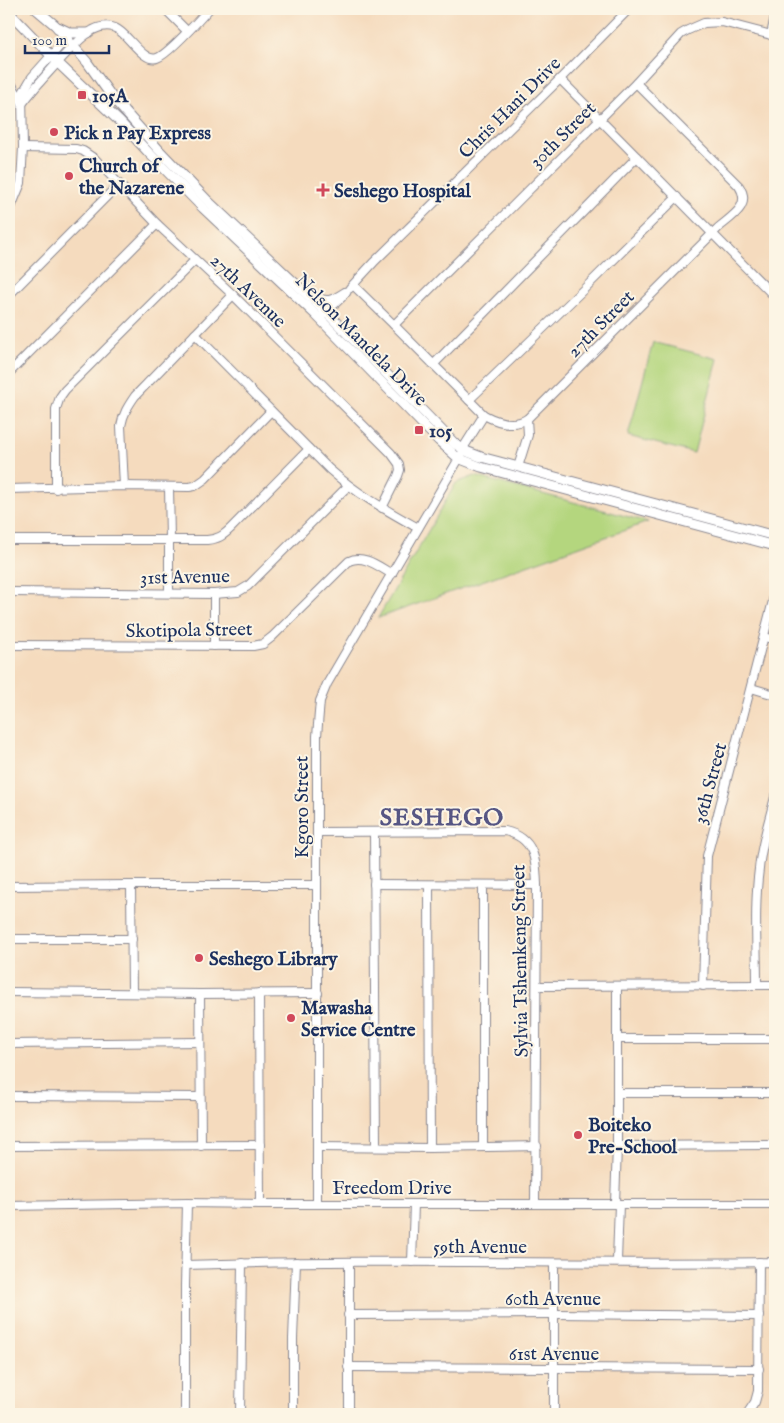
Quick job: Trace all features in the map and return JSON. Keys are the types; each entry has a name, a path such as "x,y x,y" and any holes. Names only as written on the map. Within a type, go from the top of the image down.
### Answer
{"main road":[{"name":"Nelson Mandela Drive","path":"36,9 55,25 99,78 112,97 159,150 233,226 307,294 323,315 435,437 481,467 775,546"},
{"name":"Nelson Mandela Drive","path":"9,12 58,63 120,122 203,208 323,315"},
{"path":"55,25 70,33 88,33"},
{"path":"307,294 327,301 350,289"},
{"name":"Nelson Mandela Drive","path":"461,454 481,457 775,536"}],"street":[{"path":"165,9 188,31"},
{"path":"22,104 73,46 95,29 105,26 116,28 143,54 154,59 158,58 188,31 209,9"},
{"name":"Chris Hani Drive","path":"323,315 629,9"},
{"path":"773,35 775,16"},
{"name":"30th Street","path":"394,325 636,83 682,34 704,23 722,22 773,35"},
{"path":"9,212 21,183 23,148 22,94 30,79 66,38"},
{"path":"9,79 17,81 30,79"},
{"path":"9,79 22,104"},
{"path":"560,79 775,297"},
{"name":"27th Street","path":"527,419 713,233 741,208 743,201 742,190 636,83"},
{"name":"27th Avenue","path":"23,148 76,149 84,151 95,159 157,224 233,295 395,458 400,470 382,508"},
{"path":"433,365 637,157"},
{"path":"9,295 120,184"},
{"path":"469,400 558,315 676,197"},
{"path":"9,373 157,224"},
{"path":"56,489 56,409 60,398 65,390 195,260"},
{"path":"350,289 394,325 484,415 510,424 519,423 527,419 528,435 518,467"},
{"path":"124,486 121,426 127,407 135,396 233,295"},
{"path":"195,334 348,486 418,528"},
{"path":"9,489 124,486 189,487 200,483 271,411"},
{"name":"Kgoro Street","path":"316,1203 318,993 317,736 320,701 327,684 484,415"},
{"path":"9,540 216,539 223,536 309,449"},
{"name":"31st Avenue","path":"9,592 231,594 244,590 348,486"},
{"path":"169,487 169,593"},
{"name":"Skotipola Street","path":"9,645 253,646 266,643 344,565 353,559 366,560 392,574"},
{"name":"36th Street","path":"703,986 707,856 775,593"},
{"path":"214,594 214,646"},
{"path":"765,637 775,640"},
{"path":"751,688 775,695"},
{"path":"757,985 759,869 775,797"},
{"name":"Sylvia Tshemkeng Street","path":"317,832 506,831 518,835 525,841 535,856 537,885 535,1203"},
{"path":"374,832 376,1146"},
{"path":"374,884 537,885"},
{"path":"131,885 132,993"},
{"path":"430,885 430,1148"},
{"path":"483,1147 484,885"},
{"path":"9,886 317,886"},
{"path":"9,939 132,939"},
{"path":"537,986 775,985"},
{"path":"616,986 618,1039 617,1262"},
{"path":"9,992 318,993"},
{"path":"259,993 260,1204"},
{"path":"200,994 201,1146"},
{"path":"618,1039 775,1039"},
{"path":"9,1044 200,1042"},
{"path":"617,1093 775,1093"},
{"path":"9,1096 200,1097"},
{"path":"9,1146 260,1145"},
{"path":"617,1146 775,1145"},
{"path":"317,1147 376,1146 430,1148 536,1146"},
{"path":"185,1414 186,1203"},
{"name":"Freedom Drive","path":"9,1206 186,1203 775,1204"},
{"path":"412,1262 414,1204"},
{"path":"293,1414 296,1262"},
{"name":"59th Avenue","path":"186,1265 296,1262 775,1262"},
{"path":"349,1262 349,1414"},
{"path":"747,1414 757,1396 759,1369 759,1262"},
{"path":"240,1414 242,1263"},
{"path":"554,1263 554,1414"},
{"name":"60th Avenue","path":"348,1315 555,1314 759,1316"},
{"name":"61st Avenue","path":"348,1368 759,1369"}],"green space":[{"path":"653,342 718,359 694,453 628,436"},
{"path":"475,476 648,522 378,618 456,483"}],"place":[{"name":"105A","path":"82,95"},
{"name":"Pick n Pay Express","path":"54,132"},
{"name":"Church of the Nazarene","path":"69,176"},
{"name":"Seshego Hospital","path":"323,190"},
{"name":"105","path":"419,430"},
{"name":"Seshego Library","path":"199,958"},
{"name":"Mawasha Service Centre","path":"291,1018"},
{"name":"Boiteko Pre-School","path":"578,1135"}],"district":[{"name":"SESHEGO","path":"442,817"}]}
